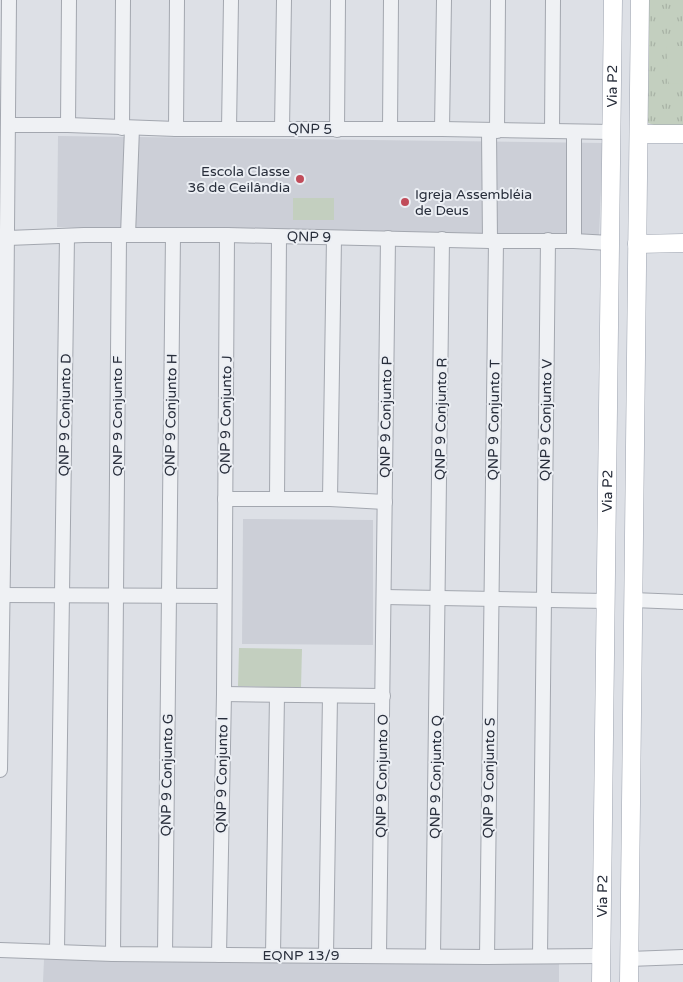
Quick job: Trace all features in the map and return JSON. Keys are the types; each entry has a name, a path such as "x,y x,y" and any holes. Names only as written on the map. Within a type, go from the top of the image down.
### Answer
{"main road":[{"path":"613,4 625,8 640,6"},
{"name":"Via P2","path":"601,982 613,4"},
{"name":"Via P2","path":"628,982 640,6"},
{"path":"639,134 683,134"},
{"path":"637,244 683,243"},
{"path":"609,396 626,397 636,392"},
{"path":"608,414 627,413 636,416"},
{"path":"603,786 618,789 631,787"},
{"path":"603,804 623,802 631,806"}],"street":[{"path":"0,770 3,300 8,238 6,129 9,0"},
{"path":"68,125 70,0"},
{"name":"QNP 9 Conjunto F","path":"113,954 116,596 127,128 123,0"},
{"path":"176,0 176,129"},
{"path":"229,129 231,0"},
{"path":"282,129 284,0"},
{"path":"337,130 338,0"},
{"path":"390,129 391,0"},
{"path":"442,129 444,0"},
{"name":"QNP 9 Conjunto T","path":"491,599 493,131 498,0"},
{"path":"552,131 554,0"},
{"name":"QNP 5","path":"6,129 68,125 176,129 442,129 612,132"},
{"path":"574,132 574,241"},
{"name":"QNP 9 Conjunto H","path":"169,596 173,235"},
{"name":"QNP 9","path":"8,238 227,235 493,241 548,240 610,243"},
{"name":"QNP 9 Conjunto J","path":"224,596 227,235"},
{"name":"QNP 9 Conjunto D","path":"57,952 67,236"},
{"path":"277,499 279,237"},
{"path":"330,499 334,238"},
{"name":"QNP 9 Conjunto P","path":"384,597 388,238"},
{"name":"QNP 9 Conjunto R","path":"439,598 442,239"},
{"name":"QNP 9 Conjunto V","path":"540,956 548,240"},
{"path":"225,499 330,499 385,502"},
{"path":"1,595 224,596"},
{"name":"QNP 9 Conjunto G","path":"164,954 169,596"},
{"name":"QNP 9 Conjunto I","path":"219,954 224,596"},
{"path":"384,597 606,601"},
{"name":"QNP 9 Conjunto O","path":"379,955 384,597"},
{"name":"QNP 9 Conjunto Q","path":"433,956 439,598"},
{"name":"QNP 9 Conjunto S","path":"487,957 491,599"},
{"path":"633,600 683,602"},
{"path":"224,694 383,696"},
{"path":"273,955 277,695"},
{"path":"326,956 330,696"},
{"name":"EQNP 13/9","path":"0,950 113,954 601,956"},
{"path":"629,959 683,957"}],"shaded area":[{"path":"58,136 603,143 599,237 57,227"},
{"path":"243,519 373,520 373,645 242,644"},
{"path":"44,959 559,964 559,982 43,982"}],"green space":[{"path":"649,0 683,0 683,126 648,123"},
{"path":"666,46 683,46 683,83 669,84"},
{"path":"293,198 334,198 334,220 293,220"},
{"path":"239,648 302,649 301,688 238,686"}],"place":[{"name":"Escola Classe 36 de Ceilândia","path":"300,179"},
{"name":"Igreja Assembléia de Deus","path":"405,202"}]}
